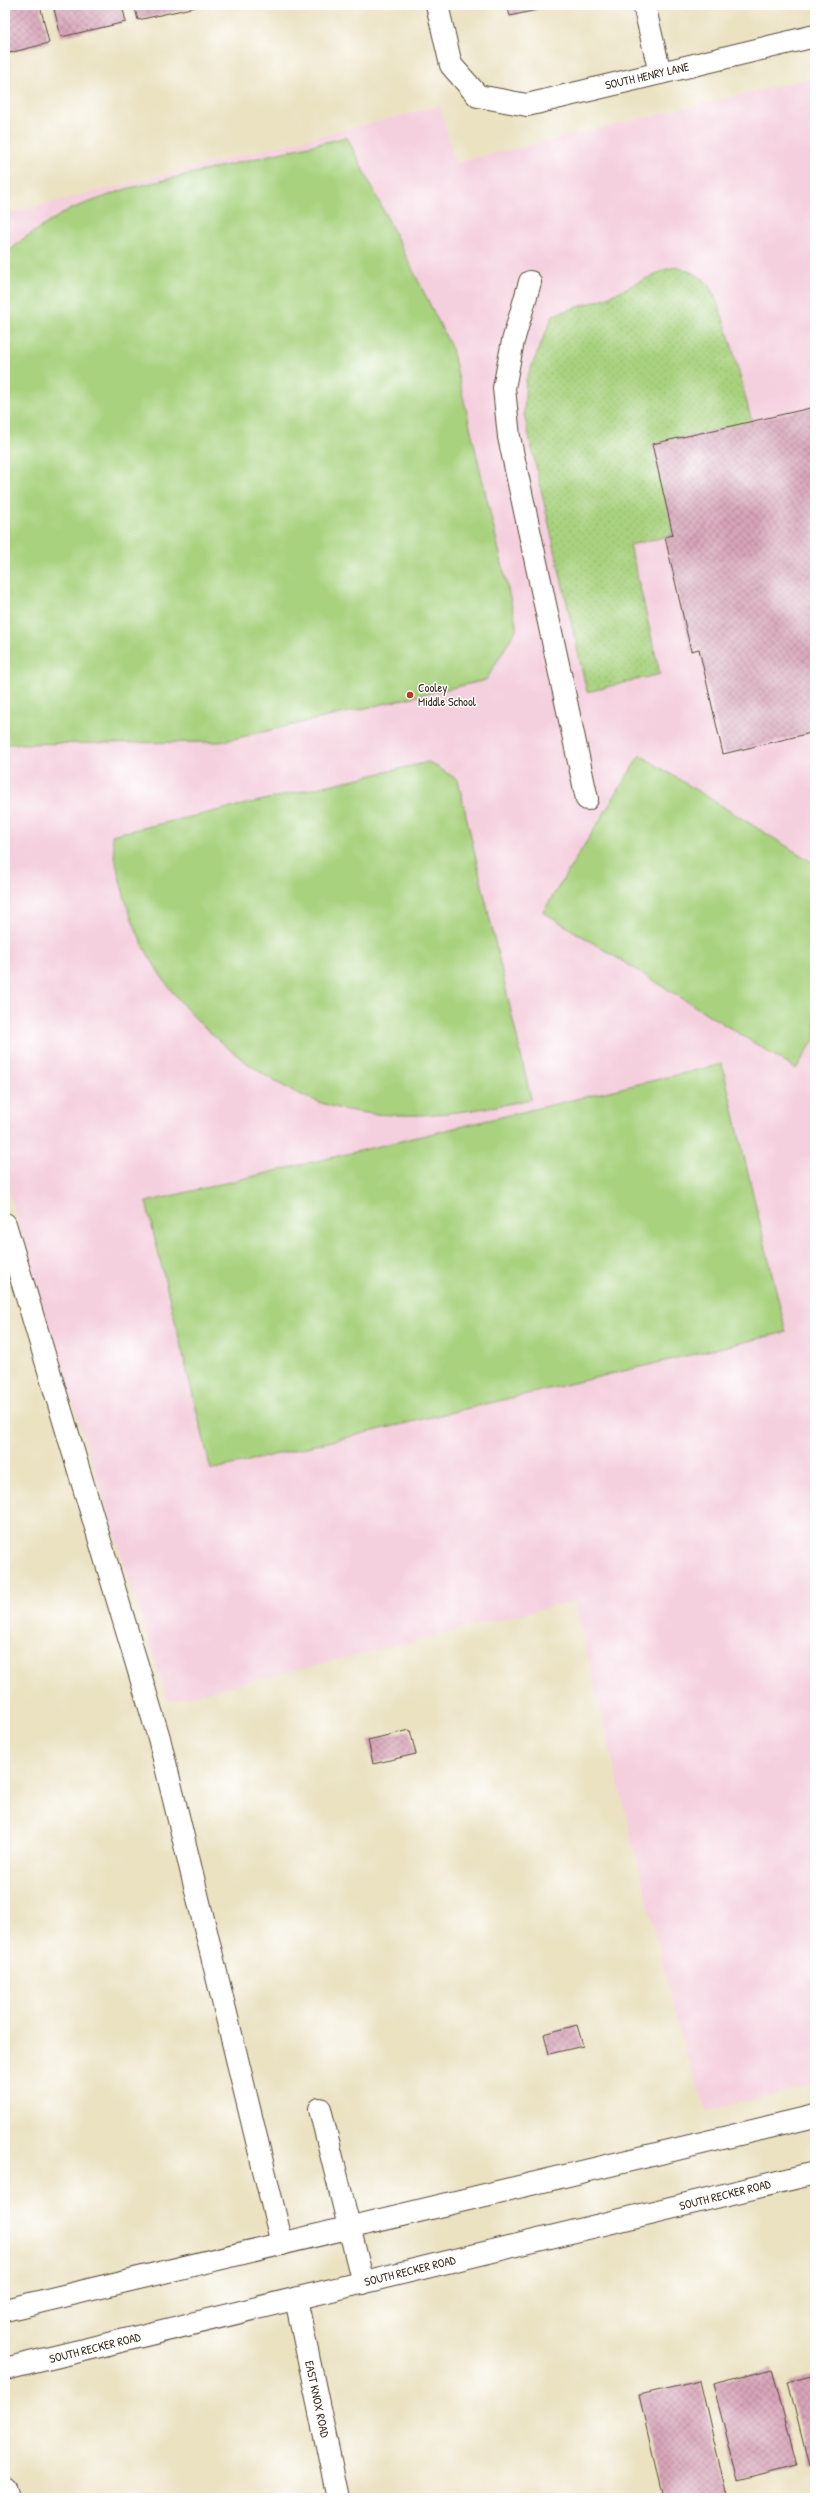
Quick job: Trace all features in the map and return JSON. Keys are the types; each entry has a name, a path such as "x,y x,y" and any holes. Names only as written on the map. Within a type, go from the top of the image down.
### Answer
{"main road":[{"name":"SOUTH HENRY LANE","path":"437,5 451,65 478,96 527,105 815,36"},
{"path":"644,5 660,73"},
{"path":"530,282 513,341 504,388 509,437 587,799"},
{"path":"5,1224 159,1738 282,2244"},
{"path":"320,2109 363,2283"},
{"path":"5,2310 815,2116"},
{"name":"SOUTH RECKER ROAD","path":"5,2370 815,2174"},
{"name":"EAST KNOX ROAD","path":"296,2299 338,2498"},
{"path":"5,2487 8,2498"}],"shaded area":[{"name":"Cooley Middle School","path":"815,77 815,2085 706,2111 679,2032 574,1601 168,1702 25,1250 5,1177 5,214 440,106 455,163"}],"green space":[{"path":"347,137 452,349 517,628 486,680 220,742 5,744 5,255 23,239 68,210 126,189"},
{"path":"676,267 698,275 704,280 711,290 718,305 732,346 752,422 673,535 630,545 660,674 587,692 524,414 526,380 553,315 606,298 664,270"},
{"path":"640,755 815,864 815,1038 796,1069 543,912"},
{"path":"429,762 458,780 531,1099 458,1112 432,1114 382,1114 358,1112 334,1107 308,1098 283,1086 260,1072 212,1034 188,1011 168,986 151,959 137,931 126,901 117,869 112,835"},
{"path":"722,1064 786,1332 211,1470 146,1202"}],"building":[{"path":"5,5 40,5 49,43 5,54"},
{"path":"53,5 122,5 126,22 61,37"},
{"path":"134,5 200,5 200,6 138,20"},
{"path":"507,5 554,5 554,6 510,16"},
{"path":"815,407 815,732 723,754 699,649 691,651 665,537 673,535 652,444"},
{"path":"410,1730 416,1754 373,1764 368,1740"},
{"path":"577,2025 583,2046 549,2054 544,2034"},
{"path":"772,2369 797,2466 738,2481 713,2384"},
{"path":"815,2375 815,2465 809,2466 788,2382"},
{"path":"700,2381 727,2496 717,2498 663,2498 639,2395"}],"place":[{"name":"Cooley Middle School","path":"410,695"}]}
